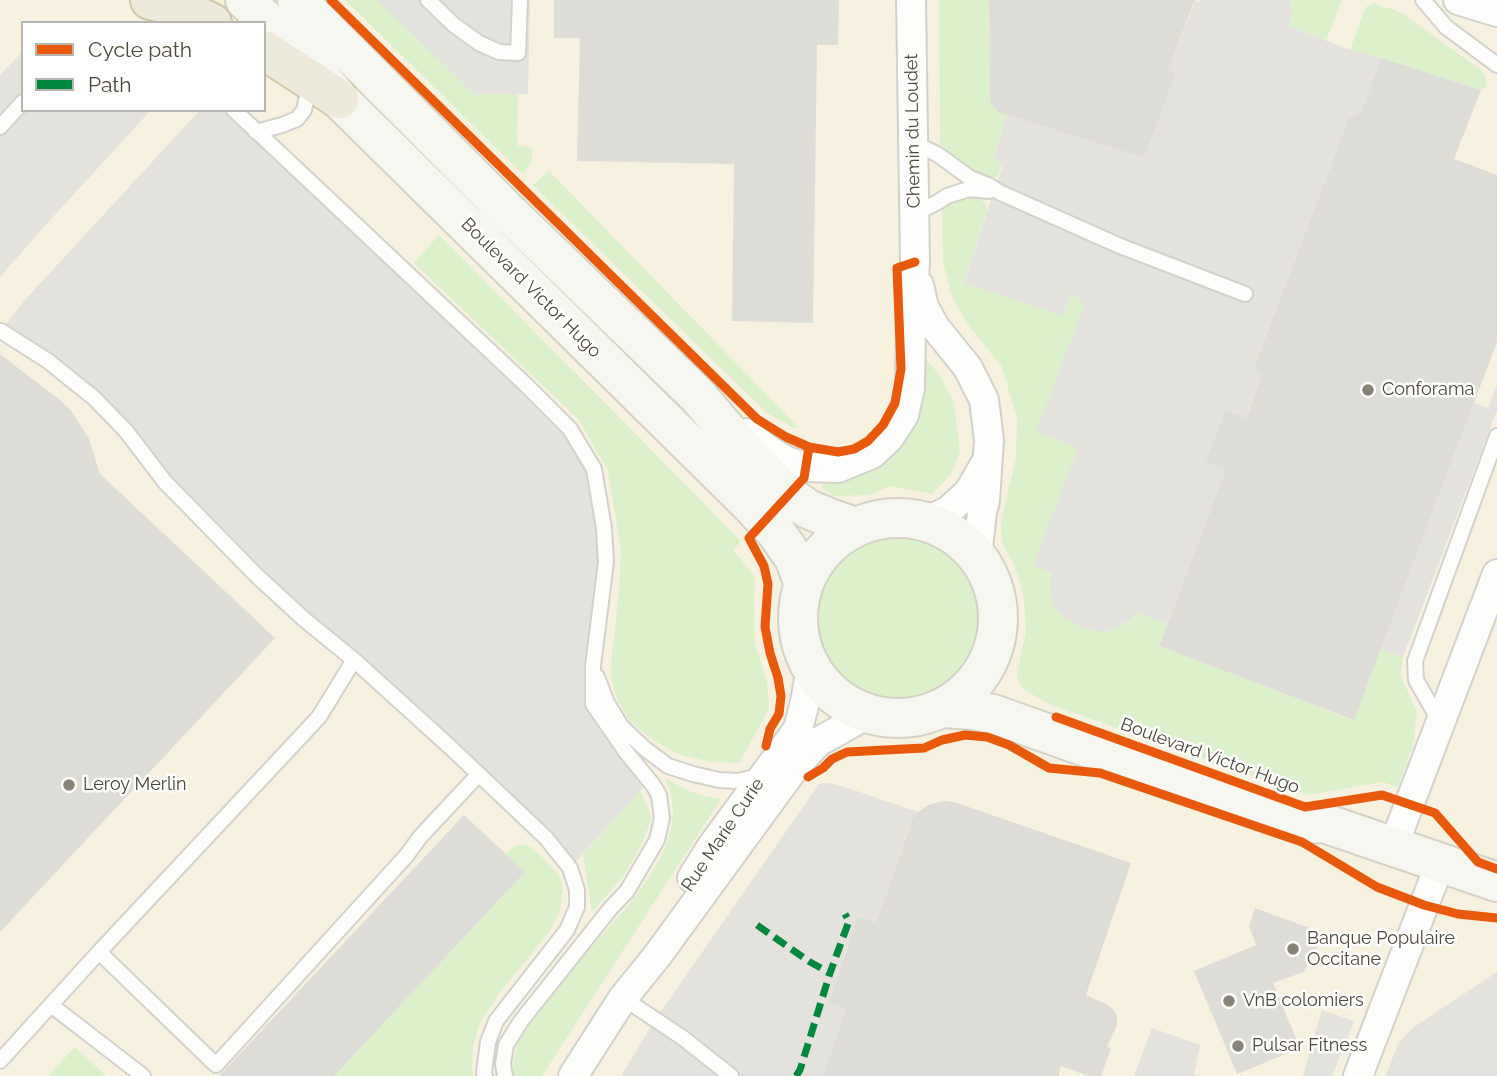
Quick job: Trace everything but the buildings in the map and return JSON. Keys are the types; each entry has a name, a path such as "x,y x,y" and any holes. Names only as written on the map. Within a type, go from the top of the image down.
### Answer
{"highway":[{"path":"149,0 177,6 208,21"},
{"path":"266,51 320,82"}],"main road":[{"name":"Boulevard Victor Hugo","path":"245,0 296,49 320,82 751,505 776,532 794,558 804,584"},
{"path":"297,0 505,209 697,395 743,449 789,496 808,509 856,527"},
{"path":"903,518 926,521 955,535 967,545 989,576 999,619 996,641 980,677 957,700 943,708 906,719 887,719 868,714 854,709 829,692 811,668 802,648 798,626 804,584 825,550 856,527 879,520 903,518"},
{"name":"Boulevard Victor Hugo","path":"988,662 995,685 1009,704 1048,734"},
{"name":"Boulevard Victor Hugo","path":"943,708 993,714 1302,824 1324,823 1497,882"},
{"name":"Boulevard Victor Hugo","path":"1302,824 1318,840 1497,902"}],"street":[{"name":"Chemin du Loudet","path":"697,395 770,452 806,467 838,468 872,454 889,438 904,415 910,388 915,262 911,0"},
{"path":"1458,0 1497,12"},
{"name":"Chemin du Loudet","path":"915,262 924,307 935,327 968,368 984,400 989,440 985,501 977,556"},
{"path":"926,521 948,511 968,493 987,462"},
{"path":"1393,847 1497,574"},
{"name":"Rue Marie Curie","path":"573,1076 623,998 647,950 712,846 797,729 811,668"},
{"name":"Rue Marie Curie","path":"623,998 657,956 795,767 818,742 868,714"},
{"path":"1358,1076 1433,882"}],"lane":[{"path":"428,0 454,26 478,43 499,52 518,53 520,0"},
{"path":"1423,0 1446,27 1497,65"},
{"path":"256,132 297,118 320,82"},
{"path":"0,127 21,104"},
{"path":"237,113 570,429 594,469 604,528 606,562 593,666 593,704 626,752 650,780 659,795 662,818 657,840 627,891 521,1021 506,1045 503,1064 505,1076"},
{"path":"914,147 924,148 970,178 1001,193 1120,246 1245,294"},
{"path":"914,214 947,196 969,189 1001,193"},
{"path":"1,331 48,361 94,398 126,431 165,482 257,576 354,660 546,838 570,868 577,907 567,930 496,1021 488,1042 485,1076"},
{"path":"1441,723 1416,680 1415,661 1497,436"},
{"path":"0,1061 319,717 354,660"},
{"path":"593,666 607,703 621,726 643,748 668,765 719,780 738,781 764,775"},
{"path":"99,952 212,1071 478,775"},
{"path":"623,998 683,1038 731,1076"},
{"path":"51,1005 143,1076"}],"shaded area":[{"path":"0,0 1497,0 1497,1076 0,1076"},
{"path":"377,0 530,0 528,94 474,94"},
{"path":"1196,0 1289,0 1292,11 1289,26 1350,50 1381,58 1361,112 1349,118 1255,363 1261,377 1167,624 1135,612 1131,619 1118,628 1105,632 1095,631 1083,628 1061,615 1053,605 1050,594 1052,573 1033,565 1078,448 1036,432 1083,309 1082,304 1071,294 1063,316 964,283 1002,167 994,157 1007,115 1144,158 1176,73 1168,70"},
{"path":"21,53 21,112 149,112 0,277 0,75"},
{"path":"198,112 236,112 524,383 594,469 604,528 593,704 650,780 570,868 305,620 126,431 1,331 24,301"},
{"path":"1497,385 1497,410 1403,657 1381,649 1474,403 1488,408"},
{"path":"828,783 918,812 909,827 876,923 858,918 829,1003 846,1009 823,1076 621,1076 655,1020 819,784"},
{"path":"1497,972 1497,1076 1386,1076 1398,1043 1414,1027"},
{"path":"1322,1010 1354,1021 1332,1076 1303,1076"},
{"path":"1152,1028 1200,1045 1194,1074 1199,1076 1134,1076"}],"green space":[{"path":"345,0 377,0 474,94 518,94 517,145 532,148 532,162 523,174"},
{"path":"939,0 989,0 990,98 1007,115 994,156 1002,165 997,177 988,177 961,165 940,143"},
{"path":"1289,0 1342,0 1326,40 1289,26 1292,11"},
{"path":"1373,3 1403,14 1481,70 1487,86 1481,90 1350,50 1365,8"},
{"path":"549,171 798,427 794,428 767,413 533,185"},
{"path":"966,195 983,201 987,211 964,282 1064,315 1071,294 1082,304 1083,309 1037,432 1078,448 1033,565 1053,573 1050,594 1053,605 1061,615 1105,632 1125,624 1135,612 1156,619 1167,624 1159,646 1353,720 1381,649 1403,657 1400,674 1417,712 1413,745 1398,787 1382,782 1308,795 1054,706 1024,689 1017,673 1026,631 1024,600 1015,567 1002,542 1001,531 1016,458 1017,419 1002,367 966,322 951,294 943,262 942,211 952,200"},
{"path":"439,235 741,541 733,550 755,577 755,644 767,681 769,709 739,763 710,762 678,754 651,739 629,720 617,699 610,674 621,551 608,471 579,420 414,263"},
{"path":"924,356 940,376 954,402 960,452 951,474 932,494 890,486 869,495 835,496 821,487 830,477 868,470 901,446 918,415"},
{"path":"896,537 928,543 955,561 973,588 979,620 973,652 955,679 928,697 896,703 864,697 837,679 819,652 813,620 819,588 837,561 864,543"},
{"path":"665,778 689,791 721,799 542,1076 514,1076 517,1044 529,1026 575,965 628,906 654,870 672,826 671,793"},
{"path":"640,791 652,818 640,848 622,878 592,912 583,855"},
{"path":"523,844 532,848 560,877 563,890 560,911 550,931 501,991 480,1023 473,1047 473,1076 334,1076 525,872 506,854 515,846"},
{"path":"75,1047 106,1076 48,1076"}],"marked path":[{"path":"796,1076 849,921 845,914"},
{"path":"757,925 830,973"}],"cycle path":[{"path":"331,0 757,419 786,437 809,447 838,452 854,449 868,441 883,425 895,403 901,369 897,268 915,262"},
{"path":"766,746 770,729 779,714 781,696 765,627 768,584 764,566 749,538 804,478 809,447"},
{"path":"1056,717 1305,807 1382,795 1435,813 1478,862 1497,869"},
{"path":"808,777 832,759 847,752 924,748 942,740 965,735 987,737 1009,745 1049,768 1100,773 1302,842 1377,887 1424,905 1458,914 1497,918"}],"place":[{"name":"Conforama","path":"1368,390"},
{"name":"Leroy Merlin","path":"69,785"},
{"name":"Banque Populaire Occitane","path":"1293,949"},
{"name":"VnB colomiers","path":"1229,1001"},
{"name":"Pulsar Fitness","path":"1238,1046"}]}
